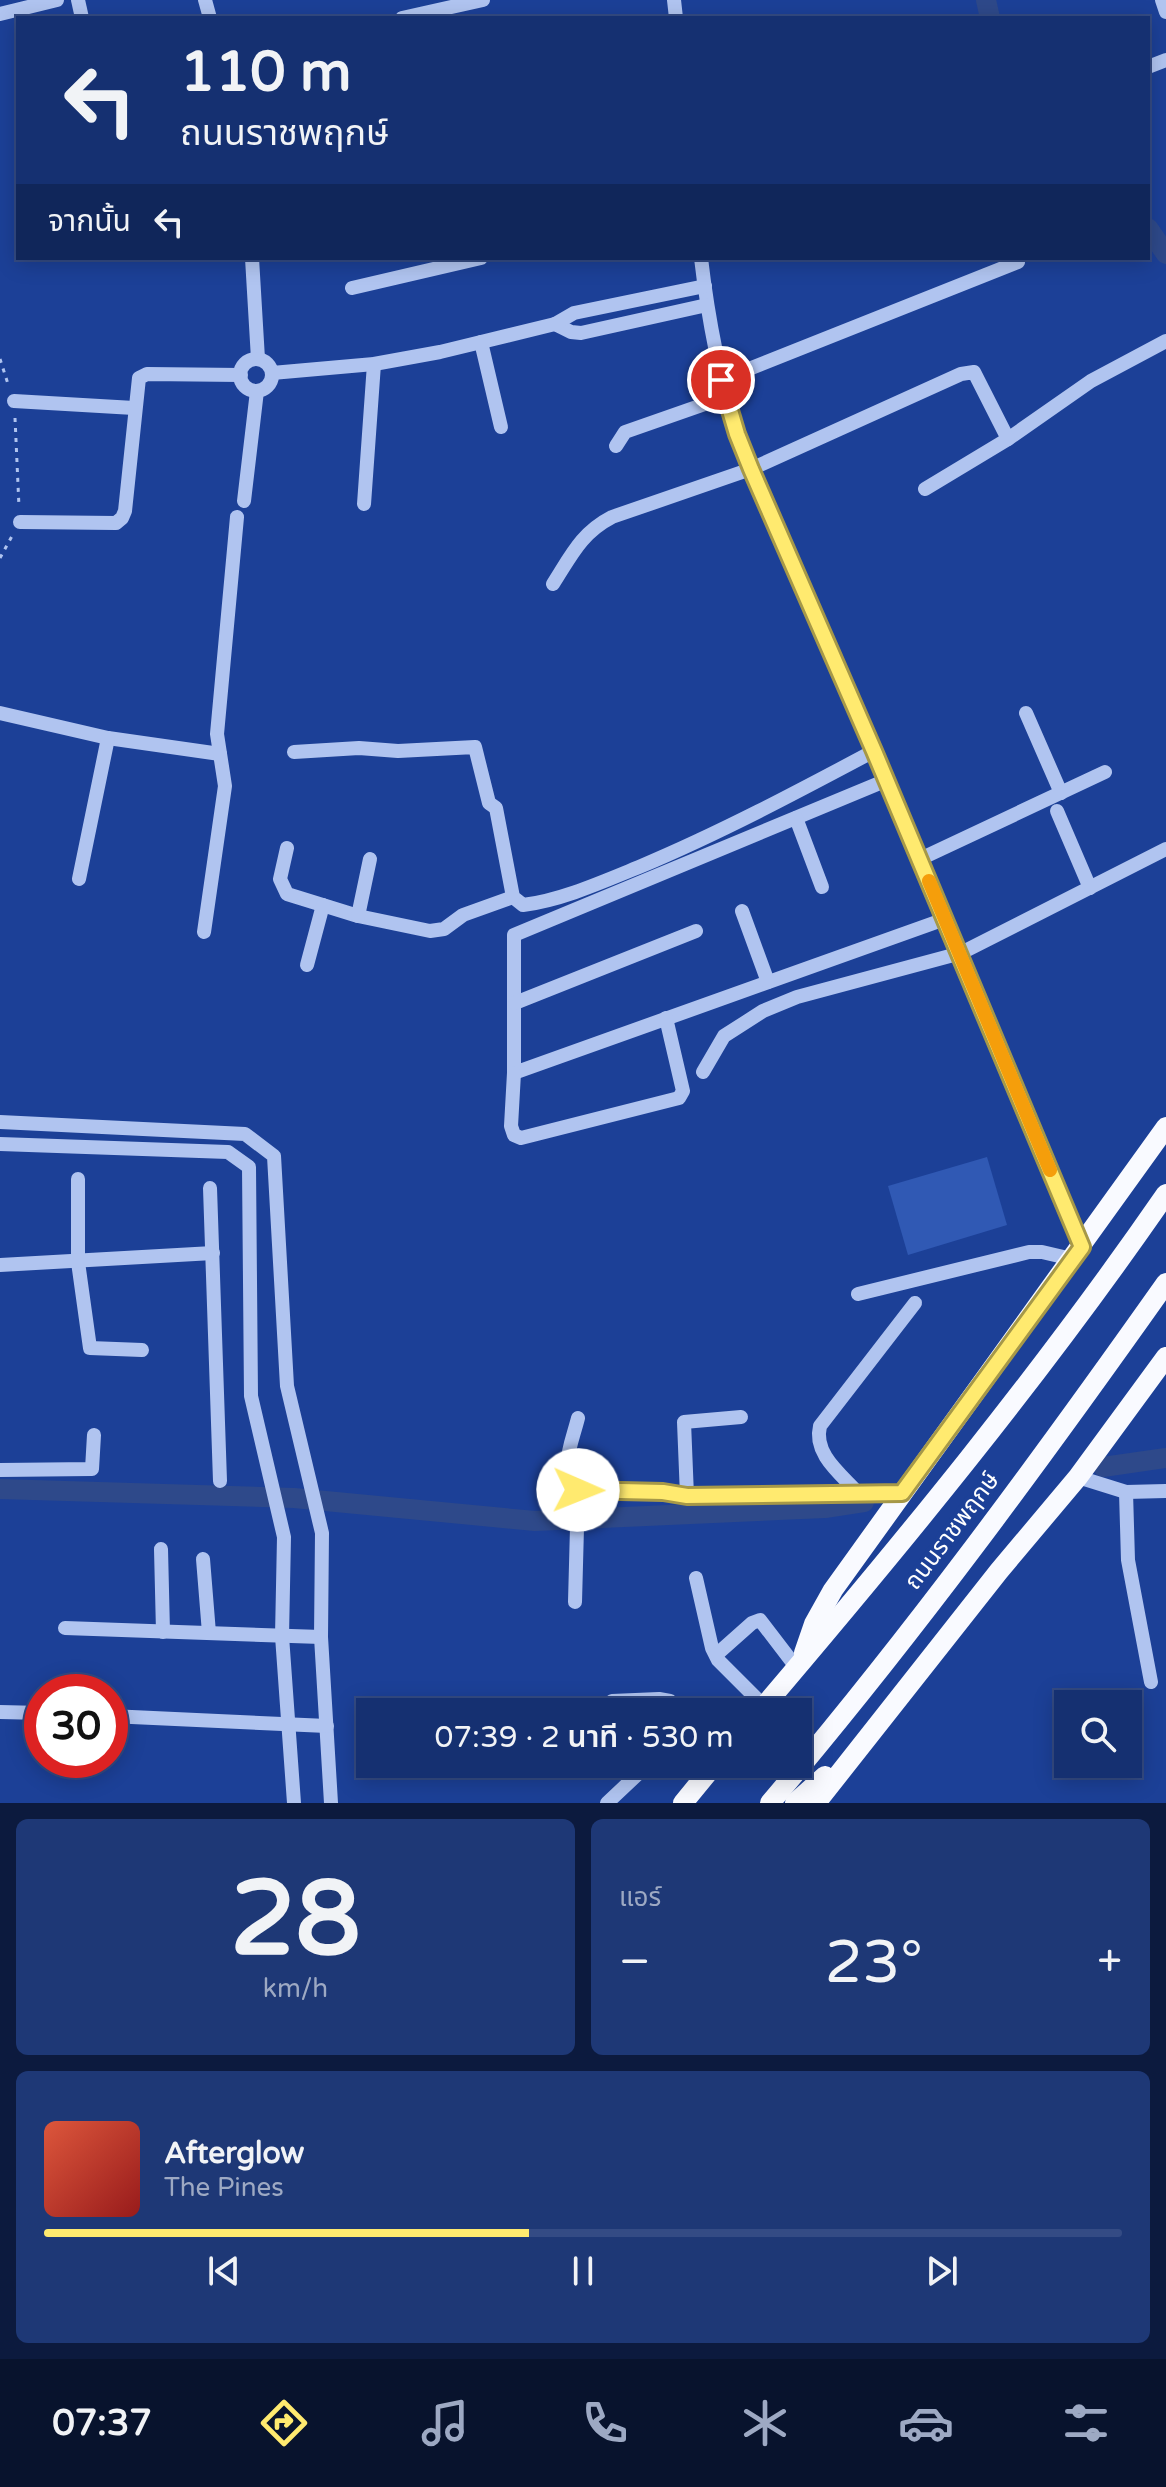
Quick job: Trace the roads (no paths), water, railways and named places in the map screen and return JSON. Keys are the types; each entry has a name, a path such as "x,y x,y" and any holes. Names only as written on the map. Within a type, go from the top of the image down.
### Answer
{"main road":[{"name":"ถนนราชพฤกษ์","path":"798,1666 814,1624 833,1590 1166,1127"},
{"name":"ถนนราชพฤกษ์","path":"771,1698 979,1449 1100,1289 1166,1194"},
{"name":"ถนนราชพฤกษ์","path":"770,1803 850,1708 1018,1488 1166,1283"},
{"path":"816,1803 999,1571 1159,1379 1166,1357"},
{"path":"795,1803 872,1733"},
{"path":"683,1803 704,1778"}],"street":[{"path":"0,14 57,0"},
{"path":"411,16 483,0"},
{"path":"1162,0 1166,12"},
{"path":"252,260 258,359"},
{"path":"352,288 472,260"},
{"path":"701,260 725,397 751,469 961,953 1077,1253 1029,1252 858,1294"},
{"path":"721,380 1018,262"},
{"path":"272,373 374,364 555,324 574,313 705,286"},
{"path":"555,324 581,333 707,305"},
{"path":"925,489 1008,439 1091,381 1166,341"},
{"path":"481,342 501,427"},
{"path":"258,359 269,365 272,373 269,385 257,391 246,387 241,375 246,363 258,359"},
{"path":"364,504 374,364"},
{"path":"553,584 581,540 594,526 751,469 967,372 974,372 1008,439"},
{"path":"20,522 108,525 122,518 139,378 147,374 241,375"},
{"path":"244,501 257,391"},
{"path":"616,446 625,432 725,397"},
{"path":"14,401 134,408"},
{"path":"204,932 225,786 217,734 237,517"},
{"path":"0,713 108,738 220,754"},
{"path":"1026,713 1061,793"},
{"path":"79,879 108,738"},
{"path":"294,752 475,747 489,803 496,808 513,897 520,904 528,904 596,884 748,817 874,751"},
{"path":"920,859 1105,772"},
{"path":"666,1018 683,1091 679,1098 521,1138 514,1135 511,1126 514,935 887,780"},
{"path":"1057,811 1090,888"},
{"path":"796,818 822,887"},
{"path":"287,848 280,879 287,894 358,916 430,931 444,929 475,909 513,897"},
{"path":"703,1072 724,1036 763,1011 797,997 961,953 1166,849"},
{"path":"358,916 370,859"},
{"path":"307,965 323,905"},
{"path":"742,911 768,982"},
{"path":"514,1073 945,919"},
{"path":"515,1003 696,931"},
{"path":"0,1122 245,1134 274,1156 287,1386 322,1533 321,1637 331,1803"},
{"path":"0,1144 228,1152 249,1167 251,1396 284,1537 282,1636 294,1803"},
{"path":"78,1179 78,1262 90,1348 142,1350"},
{"path":"210,1188 220,1481"},
{"path":"0,1265 213,1253"},
{"path":"858,1493 824,1456 817,1435 820,1426 915,1303"},
{"path":"687,1496 684,1422 741,1417"},
{"path":"575,1602 578,1490 569,1479 566,1466 578,1418"},
{"path":"0,1470 92,1469 94,1435"},
{"path":"1078,1477 1126,1492 1166,1491"},
{"path":"578,1490 663,1492 687,1496 902,1493"},
{"path":"1126,1492 1128,1560 1151,1682"},
{"path":"161,1549 163,1632"},
{"path":"203,1559 209,1633"},
{"path":"696,1578 708,1637 716,1655 753,1698"},
{"path":"716,1655 752,1623 760,1620 798,1666"},
{"path":"65,1628 321,1637"},
{"path":"0,1712 24,1713"},
{"path":"128,1717 327,1726"},
{"path":"607,1803 634,1778"}],"waterway":[{"path":"986,0 990,16"},
{"path":"1150,231 1166,254"},
{"path":"1103,1467 1166,1458"},
{"path":"0,1489 294,1498 535,1521 825,1508 864,1502"}]}
